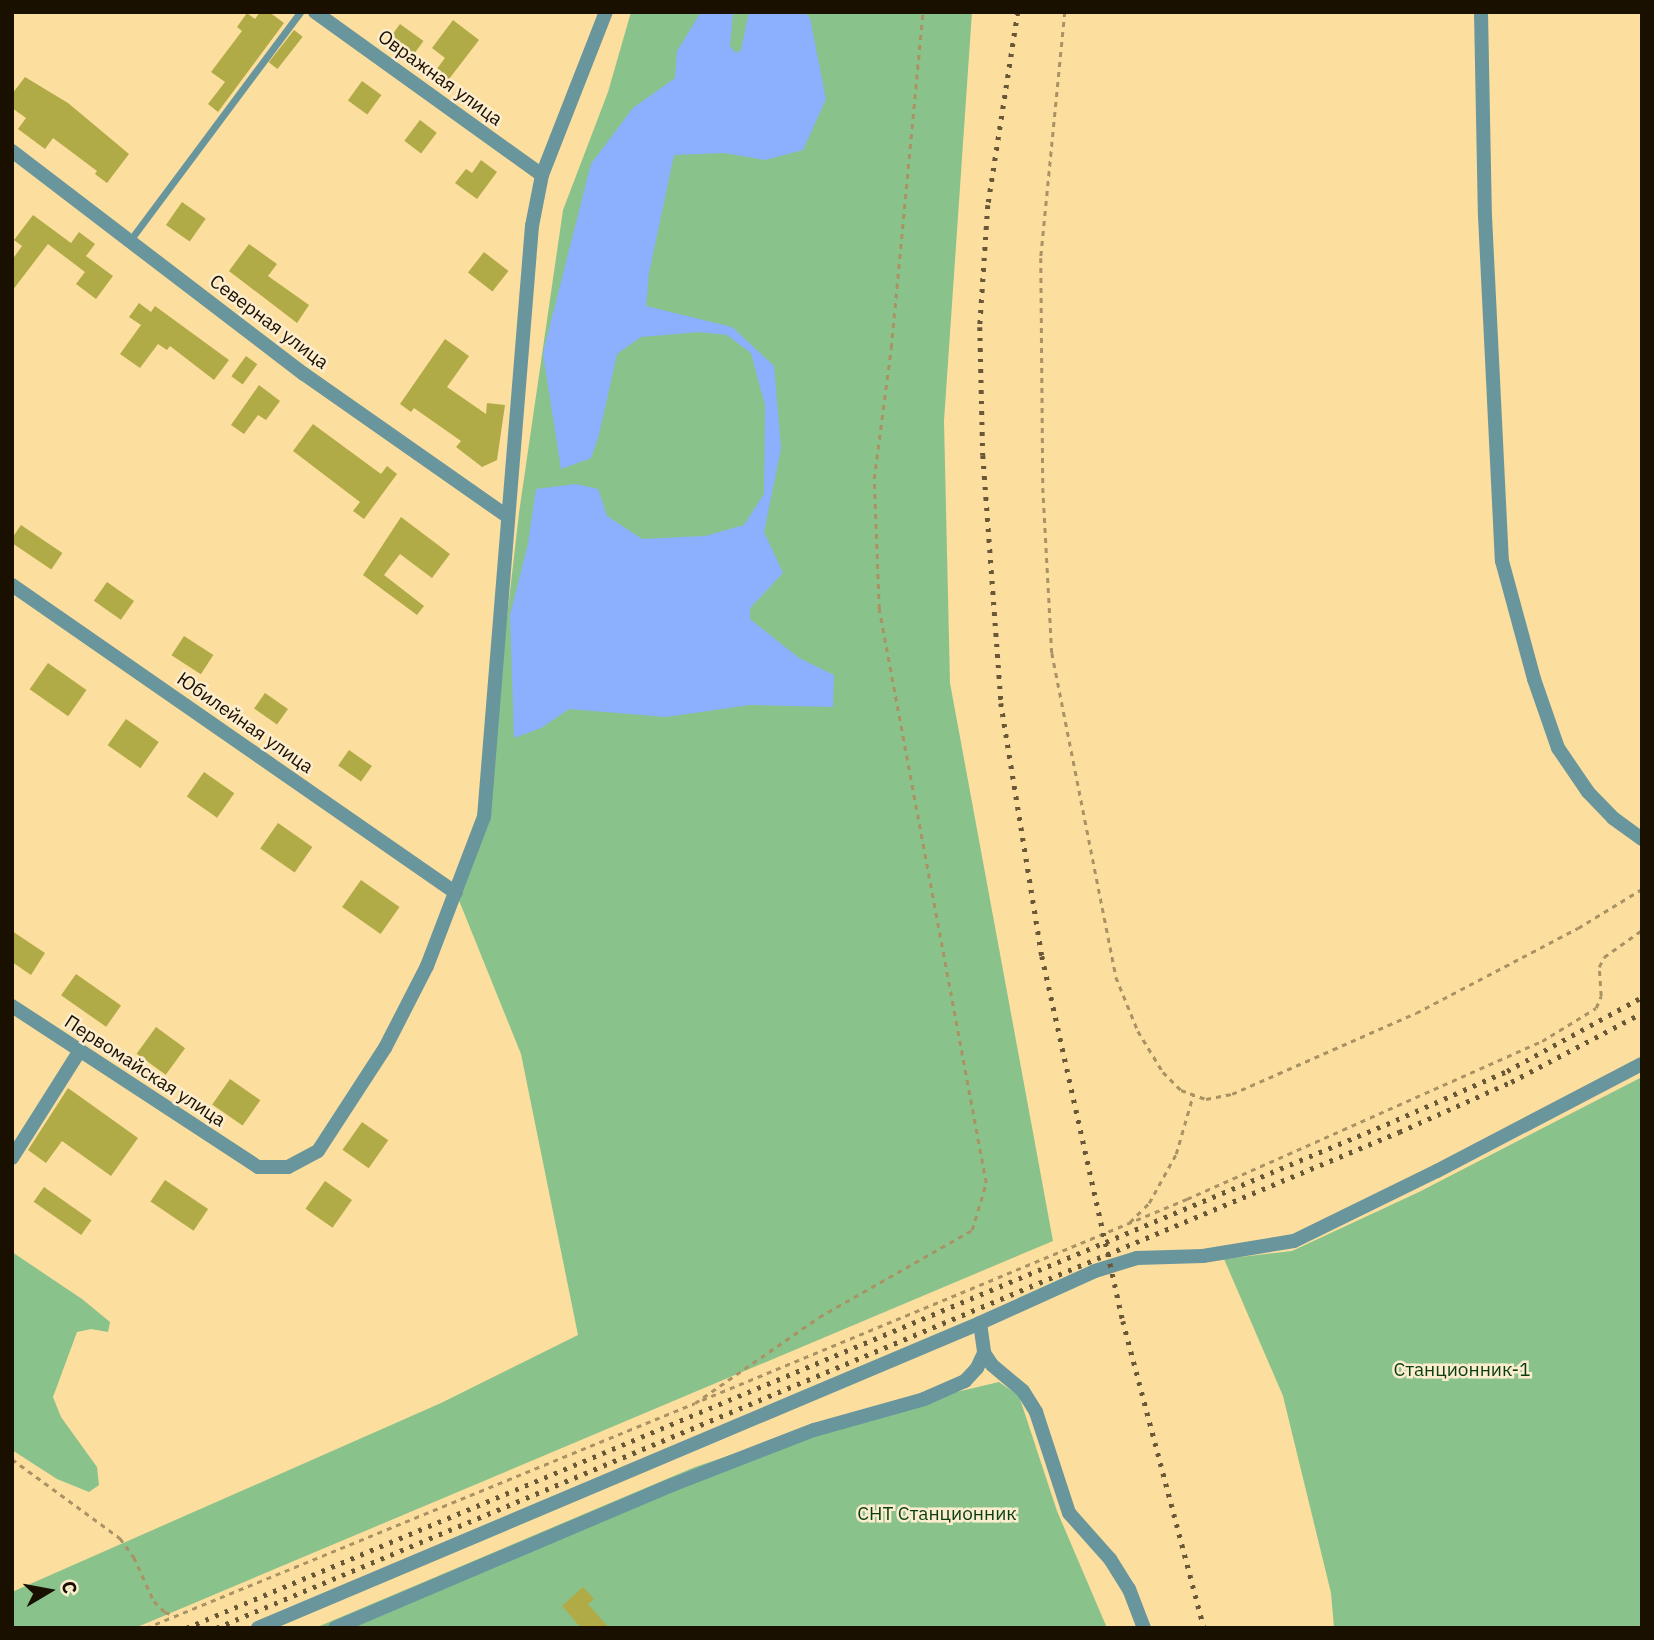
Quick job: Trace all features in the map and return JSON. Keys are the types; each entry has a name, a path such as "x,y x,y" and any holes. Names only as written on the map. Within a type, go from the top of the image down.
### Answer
{"street":[{"name":"Овражная улица","path":"316,12 542,174"},
{"path":"456,893 484,817 532,226 542,174 606,12"},
{"path":"1481,12 1485,216 1502,561 1534,679 1558,748 1588,792 1613,818 1642,839"},
{"name":"Северная улица","path":"12,151 131,239 304,374 508,517"},
{"name":"Юбилейная улица","path":"12,585 456,893"},
{"name":"Первомайская улица","path":"12,1006 258,1167 288,1167 318,1151 384,1048 427,966 456,893"},
{"path":"12,1158 79,1052"},
{"path":"258,1628 980,1323 1095,1271 1137,1258 1203,1256 1294,1241 1437,1171 1642,1063"},
{"path":"980,1323 984,1353 992,1365 1023,1391 1036,1412 1069,1513 1110,1559 1129,1589 1144,1628"},
{"path":"335,1628 749,1455 814,1430 924,1399 965,1381 977,1368 984,1353"}],"lane":[{"path":"131,239 300,12"}],"path":[{"path":"695,1403 819,1317 972,1230 986,1183 879,596 874,479 891,348 923,12"},
{"path":"1065,12 1041,258 1042,488 1052,653 1116,977 1138,1031 1163,1072 1181,1090 1206,1099 1232,1094 1416,1013 1578,928 1642,889"},
{"path":"146,1628 1127,1224 1542,1041 1596,1009 1601,996 1599,967 1604,957 1642,930"},
{"path":"1127,1224 1149,1203 1176,1154 1193,1094"},
{"path":"12,1459 120,1538 134,1558 154,1601 165,1612 175,1616"}],"green space":[{"path":"631,12 972,12 944,421 950,683 1053,1241 135,1628 12,1628 12,1592 441,1403 578,1335 521,1054 456,893 484,817 519,513 563,210 608,92"},
{"name":"Станционник-1","path":"1642,1077 1642,1628 1334,1628 1331,1593 1283,1396 1224,1259 1292,1251 1419,1192"},
{"path":"12,1252 82,1299 110,1322 108,1332 91,1329 77,1332 53,1397 61,1417 97,1467 99,1485 89,1492 57,1479 12,1450"},
{"name":"СНТ Станционник","path":"999,1382 1019,1396 1057,1511 1107,1628 315,1628 695,1467 825,1423"}],"water":[{"path":"701,12 733,12 730,46 736,53 741,50 749,12 804,12 810,18 826,99 803,150 765,160 724,153 674,155 649,273 646,306 732,327 774,366 781,448 764,532 783,573 750,608 750,619 799,658 834,675 833,707 750,705 666,717 569,709 541,728 514,738 510,615 528,544 536,489 576,484 598,489 607,516 642,539 705,536 744,525 764,494 765,405 751,353 727,335 699,332 641,337 617,354 599,435 591,458 561,469 543,353 591,164 633,108 675,78 677,51"}],"building":[{"path":"260,12 269,12 284,23 218,112 208,104 225,82 211,72 242,31 237,27 247,13 255,19"},
{"path":"453,20 479,40 446,83 433,74 445,58 432,48"},
{"path":"400,24 423,41 411,58 388,41"},
{"path":"294,30 303,37 277,69 269,62"},
{"path":"25,77 68,103 129,154 107,183 95,174 97,171 53,138 45,149 18,129 26,118 12,108 12,94"},
{"path":"362,81 381,95 367,115 348,100"},
{"path":"420,120 437,133 421,153 404,141"},
{"path":"481,160 497,172 477,199 455,183 466,169 472,173"},
{"path":"182,202 206,219 190,242 166,225"},
{"path":"33,215 71,243 79,232 95,244 86,256 113,276 96,299 76,284 85,272 48,244 12,291 12,260 22,246 14,240"},
{"path":"249,244 277,264 268,276 309,305 297,323 229,271"},
{"path":"484,252 508,271 492,292 468,272"},
{"path":"139,303 151,312 155,306 229,360 214,380 170,346 167,350 158,344 140,368 120,354 141,325 129,317"},
{"path":"445,339 469,356 447,387 486,414 487,403 505,405 497,460 482,467 456,447 461,441 414,408 411,412 400,404"},
{"path":"246,356 257,364 243,384 231,376"},
{"path":"259,385 280,401 266,420 258,415 244,434 231,425"},
{"path":"313,424 381,474 387,466 397,474 364,519 353,511 360,502 293,451"},
{"path":"401,517 450,554 432,578 400,554 384,575 424,606 417,615 363,575"},
{"path":"21,525 62,553 51,570 12,543 12,538"},
{"path":"107,582 134,601 121,620 94,601"},
{"path":"184,636 213,655 201,674 171,655"},
{"path":"48,663 87,690 68,716 30,689"},
{"path":"265,693 288,709 277,725 254,709"},
{"path":"126,719 159,742 140,768 108,745"},
{"path":"349,750 372,766 361,782 338,766"},
{"path":"204,772 234,793 217,818 187,797"},
{"path":"278,823 312,847 295,872 260,848"},
{"path":"361,880 400,907 381,934 342,907"},
{"path":"12,931 45,953 31,975 12,962"},
{"path":"76,974 121,1006 106,1027 61,995"},
{"path":"156,1027 185,1048 166,1075 137,1054"},
{"path":"230,1079 260,1100 243,1126 212,1104"},
{"path":"68,1088 138,1138 111,1176 62,1141 46,1163 28,1150"},
{"path":"362,1122 388,1140 369,1168 342,1150"},
{"path":"165,1180 208,1209 194,1231 150,1202"},
{"path":"325,1181 352,1200 333,1228 305,1209"},
{"path":"44,1187 92,1220 81,1235 34,1202"},
{"path":"583,1587 594,1599 588,1604 609,1628 581,1628 562,1606"}],"railway":[{"path":"1018,12 988,205 980,327 983,455 1001,703 1042,956 1123,1321 1204,1628"},
{"path":"186,1628 1396,1120 1507,1071 1642,997"},
{"path":"216,1628 1399,1132 1511,1082 1642,1013"}]}
